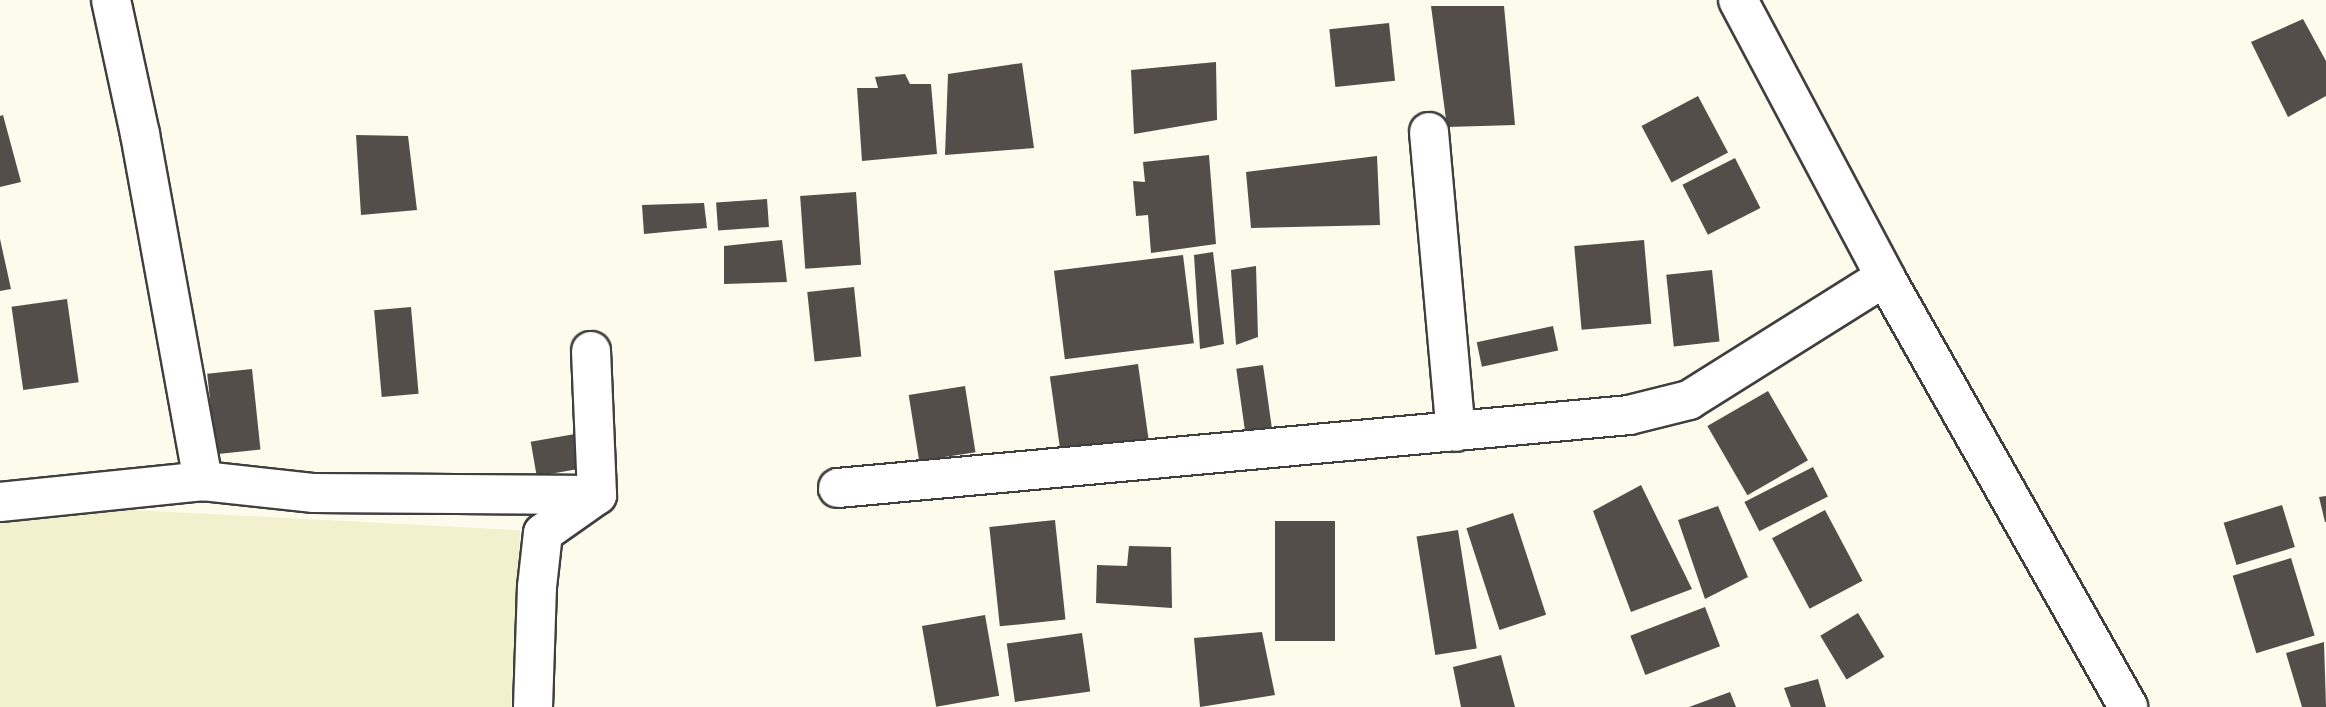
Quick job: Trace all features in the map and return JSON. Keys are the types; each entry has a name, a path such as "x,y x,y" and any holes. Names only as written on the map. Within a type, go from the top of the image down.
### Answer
{"street":[{"path":"111,0 140,134 203,481"},
{"path":"1738,0 1885,277 2127,707"},
{"path":"1429,132 1456,432"},
{"path":"838,488 1629,415 1689,400 1885,277"},
{"path":"591,351 597,495"},
{"path":"0,502 203,481 314,493 597,495"},
{"path":"533,707 537,587 543,533 597,495"}],"green space":[{"path":"0,503 520,530 511,707 0,707"}],"building":[{"path":"1431,6 1504,6 1515,125 1447,127"},
{"path":"2303,19 2326,61 2326,96 2288,117 2251,42"},
{"path":"1389,23 1395,81 1335,87 1329,29"},
{"path":"1216,62 1217,120 1134,134 1131,70"},
{"path":"1022,63 1034,148 945,155 948,74"},
{"path":"905,74 910,84 931,84 937,154 862,161 857,88 878,88 875,77"},
{"path":"1698,96 1728,153 1672,183 1641,126"},
{"path":"3,115 21,182 0,187 0,116"},
{"path":"356,135 408,136 417,210 361,215"},
{"path":"1209,155 1216,244 1151,253 1148,215 1136,216 1133,181 1145,182 1143,162"},
{"path":"1377,156 1380,225 1251,228 1246,172"},
{"path":"1735,158 1760,208 1708,235 1682,185"},
{"path":"856,192 861,265 805,269 800,196"},
{"path":"767,199 769,227 718,230 716,203"},
{"path":"704,203 707,228 644,234 642,205"},
{"path":"0,239 11,289 0,291"},
{"path":"782,240 787,282 724,284 724,246"},
{"path":"1644,240 1651,324 1582,330 1574,246"},
{"path":"1213,252 1224,344 1200,349 1194,255"},
{"path":"1183,255 1194,343 1065,359 1054,271"},
{"path":"1256,266 1258,337 1236,345 1231,270"},
{"path":"1712,270 1720,342 1674,346 1666,275"},
{"path":"854,287 861,357 815,362 807,292"},
{"path":"67,299 79,382 23,390 12,307"},
{"path":"411,307 419,394 382,397 374,310"},
{"path":"1553,326 1558,350 1482,367 1477,342"},
{"path":"1138,364 1149,442 1061,455 1050,376"},
{"path":"1263,365 1273,433 1246,437 1236,369"},
{"path":"252,369 260,450 216,454 207,374"},
{"path":"965,386 975,452 919,461 909,395"},
{"path":"1768,391 1808,460 1747,495 1707,426"},
{"path":"575,434 581,468 537,476 531,442"},
{"path":"1813,467 1828,496 1759,531 1744,502"},
{"path":"1641,485 1692,589 1631,612 1593,511"},
{"path":"2326,496 2326,522 2325,522 2319,497"},
{"path":"2282,505 2295,547 2237,565 2224,523"},
{"path":"1718,506 1748,577 1705,599 1678,520"},
{"path":"1825,510 1863,581 1810,609 1772,538"},
{"path":"1513,513 1546,615 1499,630 1466,528"},
{"path":"1055,520 1065,619 1000,626 989,527"},
{"path":"1275,521 1335,521 1335,641 1275,641"},
{"path":"1458,530 1477,649 1435,655 1417,537"},
{"path":"1129,546 1171,547 1172,608 1096,603 1097,565 1127,566"},
{"path":"2291,558 2315,635 2256,653 2233,576"},
{"path":"1705,607 1720,646 1645,675 1630,636"},
{"path":"1858,613 1884,657 1847,679 1820,636"},
{"path":"985,615 999,696 936,707 922,626"},
{"path":"1262,632 1275,695 1200,707 1194,638"},
{"path":"1082,633 1090,691 1015,702 1007,644"},
{"path":"2324,642 2326,707 2302,707 2286,653"},
{"path":"1501,655 1515,707 1461,707 1453,667"},
{"path":"1818,679 1826,707 1791,707 1784,688"},
{"path":"1730,692 1736,707 1689,707"}]}
